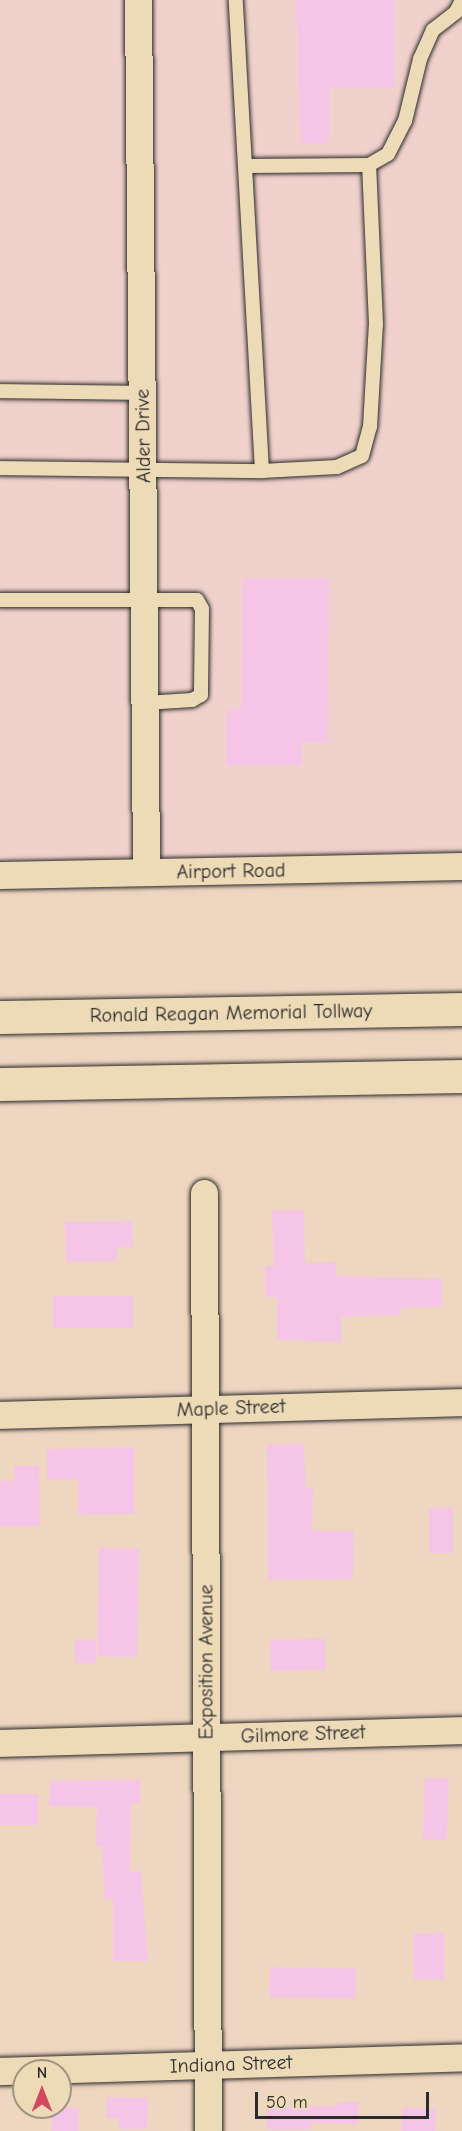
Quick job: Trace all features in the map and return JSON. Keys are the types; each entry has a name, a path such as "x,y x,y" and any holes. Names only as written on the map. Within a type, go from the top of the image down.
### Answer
{"highway":[{"name":"Ronald Reagan Memorial Tollway","path":"0,1017 462,1009"},
{"path":"0,1084 462,1076"}],"street":[{"name":"Alder Drive","path":"138,0 146,872"},
{"name":"Airport Road","path":"0,875 462,866"},
{"name":"Exposition Avenue","path":"204,1193 208,2131"},
{"name":"Maple Street","path":"0,1415 462,1402"},
{"name":"Gilmore Street","path":"0,1743 462,1730"},
{"name":"Indiana Street","path":"0,2070 462,2057"}],"lane":[{"path":"236,0 247,166 262,471"},
{"path":"247,166 369,165 388,154 405,121 420,59 433,30 456,12 462,0"},
{"path":"0,468 143,467 262,471 337,467 362,456 370,426 376,324 369,165"},
{"path":"0,391 142,393"},
{"path":"0,600 197,600 202,609 204,687 192,700 145,703"}],"shaded area":[{"path":"0,0 462,0 462,863 0,863"}],"building":[{"path":"296,0 395,0 395,88 329,88 329,143 301,144"},
{"path":"243,578 329,579 327,742 302,742 302,765 226,765 227,709 241,709"},
{"path":"304,1210 305,1263 336,1262 337,1276 442,1279 442,1307 401,1308 401,1315 341,1317 341,1342 277,1340 277,1297 266,1297 265,1266 274,1266 272,1211"},
{"path":"132,1221 133,1247 117,1247 117,1261 66,1262 65,1222"},
{"path":"53,1296 133,1296 133,1328 53,1328"},
{"path":"304,1444 306,1488 313,1488 312,1531 354,1531 353,1579 268,1580 267,1445"},
{"path":"134,1447 134,1514 78,1515 78,1479 47,1480 47,1449"},
{"path":"14,1466 39,1466 40,1526 0,1526 0,1481 14,1481"},
{"path":"429,1508 453,1508 453,1553 429,1553"},
{"path":"99,1548 139,1549 137,1657 97,1656"},
{"path":"325,1638 326,1669 271,1671 270,1640"},
{"path":"75,1640 96,1640 96,1663 75,1663"},
{"path":"425,1778 449,1779 447,1840 423,1839"},
{"path":"140,1780 140,1803 131,1803 130,1872 141,1871 148,1961 113,1961 113,1899 105,1899 102,1846 96,1846 97,1807 49,1806 50,1781"},
{"path":"0,1794 38,1794 38,1825 0,1825"},
{"path":"444,1933 445,1979 414,1980 413,1934"},
{"path":"270,1967 356,1969 355,1998 269,1997"},
{"path":"107,2097 148,2098 147,2129 119,2129 119,2118 106,2118"},
{"path":"338,2102 359,2102 358,2124 311,2123 311,2129 267,2130 267,2107 338,2106"},
{"path":"72,2108 79,2108 78,2131 51,2131 52,2119 72,2119"},
{"path":"402,2108 436,2109 435,2131 401,2131"}]}
